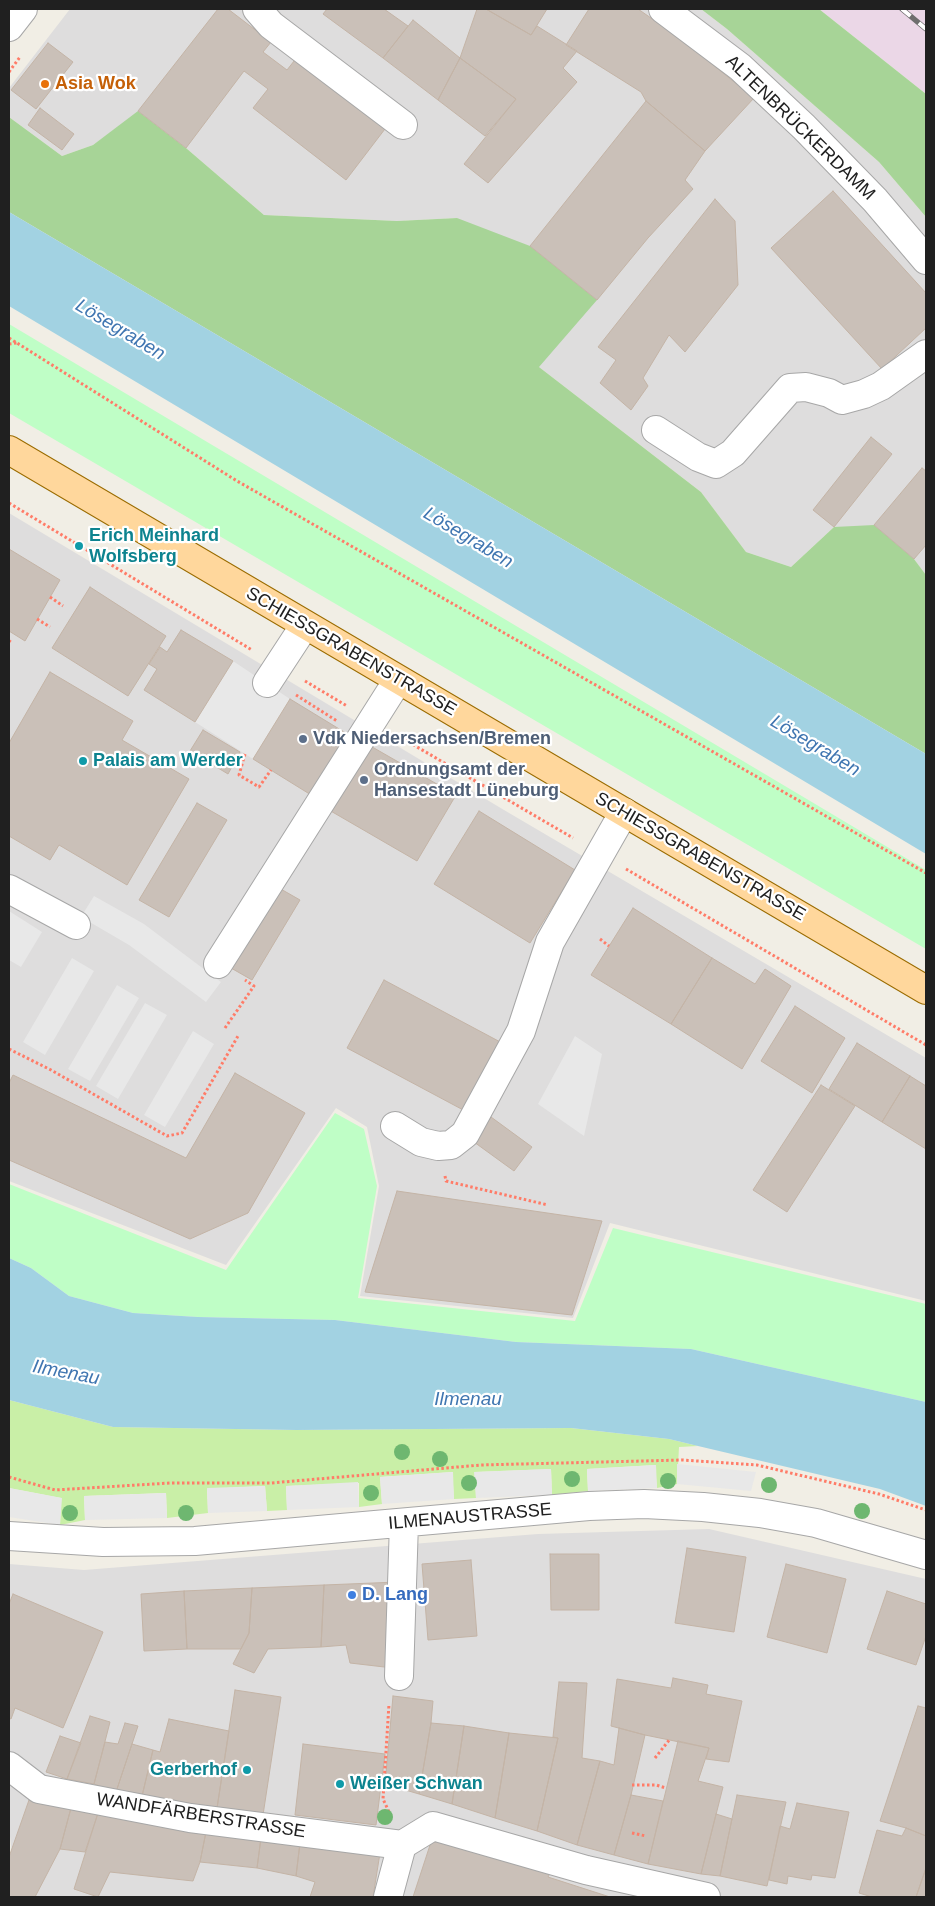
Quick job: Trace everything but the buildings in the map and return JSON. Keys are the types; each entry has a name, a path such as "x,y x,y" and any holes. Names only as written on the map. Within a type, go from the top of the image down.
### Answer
{"main road":[{"name":"SCHIESSGRABENSTRASSE","path":"9,450 926,990"}],"street":[{"path":"9,27 23,9"},
{"path":"256,9 271,25 403,126"},
{"name":"ALTENBRÜCKERDAMM","path":"664,9 740,67 804,127 875,200 926,260"},
{"path":"656,430 698,457 716,464 733,453 790,388 806,387 829,393 842,400 864,394 902,372 926,354"},
{"path":"272,676 305,625"},
{"path":"218,964 398,680"},
{"path":"395,1126 421,1142 438,1146 451,1145 465,1134 521,1031 550,942 624,812"},
{"path":"9,888 76,925"},
{"name":"ILMENAUSTRASSE","path":"10,1538 103,1542 195,1541 589,1506 644,1504 703,1507 760,1513 816,1523 926,1555"},
{"path":"399,1676 404,1523"},
{"name":"WANDFÄRBERSTRASSE","path":"9,1766 39,1789 190,1818 402,1845"},
{"path":"388,1897 402,1845 433,1826 586,1870 706,1897"}],"path":[{"path":"9,338 237,481 926,874"},
{"path":"9,344 17,343"},
{"path":"9,503 95,556 310,703 367,728"},
{"path":"50,597 62,606"},
{"path":"37,619 50,628"},
{"path":"272,676 600,854 926,1045"},
{"path":"305,708 310,703"},
{"path":"245,754 239,775 259,787 271,770"},
{"path":"600,939 609,946"},
{"path":"225,1028 238,1008"},
{"path":"9,1049 51,1070 166,1136 182,1133 238,1036"},
{"path":"438,1146 446,1181 548,1205"},
{"path":"9,1477 55,1490 170,1483 271,1483 481,1465 682,1460 757,1465 879,1494 926,1510"},
{"path":"399,1676 389,1697 384,1799 402,1845"},
{"path":"655,1758 670,1739"},
{"path":"632,1785 656,1785 666,1788"},
{"path":"632,1833 646,1836"}],"shaded area":[{"path":"70,9 701,9 727,29 879,162 926,217 926,575 914,559 834,527 791,567 746,552 701,492 539,367 457,218 397,221 264,215 186,148 139,112 93,145 62,156 9,117 9,88"},
{"path":"819,9 926,9 926,94"},
{"path":"9,513 504,810 926,1058 926,1301 610,1223 573,1318 360,1296 379,1186 367,1127 336,1108 226,1265 9,1181"},
{"path":"233,661 290,699 253,759 195,722"},
{"path":"94,896 144,924 221,982 206,1002 129,945 81,917"},
{"path":"9,911 42,932 21,967 9,960"},
{"path":"72,958 94,971 45,1055 23,1042"},
{"path":"117,985 139,998 90,1081 68,1069"},
{"path":"145,1003 167,1015 118,1099 96,1086"},
{"path":"193,1031 214,1044 165,1127 144,1115"},
{"path":"575,1036 602,1054 584,1136 538,1104"},
{"path":"677,1464 756,1472 751,1491 677,1484"},
{"path":"656,1465 657,1488 588,1491 587,1469"},
{"path":"551,1469 552,1495 476,1498 474,1472"},
{"path":"453,1472 454,1499 382,1504 380,1477"},
{"path":"358,1482 359,1507 287,1510 286,1486"},
{"path":"265,1486 267,1511 208,1513 207,1488"},
{"path":"9,1488 62,1498 60,1525 9,1517"},
{"path":"166,1493 167,1518 85,1520 84,1496"},
{"path":"709,1529 926,1579 926,1897 16,1897 9,1826 9,1564 84,1570 538,1534"}],"green space":[{"path":"701,9 819,9 926,94 926,217 879,162 727,29"},
{"path":"138,111 186,148 264,215 397,221 457,218 530,246 597,300 539,367 701,492 746,552 791,567 834,527 874,525 914,559 926,575 926,754 9,212 9,117 62,156 93,145"},
{"path":"9,324 926,870 926,949 9,413"},
{"path":"335,1113 364,1129 377,1186 358,1298 575,1321 613,1228 926,1304 926,1402 691,1349 516,1342 335,1320 198,1317 133,1313 69,1296 31,1268 9,1258 9,1184 226,1270"},
{"path":"9,1400 113,1427 296,1430 571,1428 669,1439 698,1446 679,1447 677,1484 657,1488 655,1465 587,1469 588,1491 552,1495 551,1469 475,1472 476,1498 454,1499 452,1472 380,1477 382,1504 359,1507 359,1483 286,1486 287,1510 267,1511 265,1486 207,1489 208,1513 167,1518 166,1493 84,1496 85,1520 60,1525 61,1498 9,1488"}],"water":[{"name":"Lösegraben","path":"9,212 926,754 926,854 9,306"},
{"name":"Ilmenau","path":"9,1258 31,1268 69,1296 133,1313 198,1317 335,1320 516,1342 691,1349 926,1402 926,1506 880,1489 669,1439 571,1428 296,1430 113,1427 9,1400"}],"railway":[{"path":"902,9 926,29"}],"place":[{"name":"Asia Wok","path":"45,84"},
{"name":"Erich Meinhard Wolfsberg","path":"79,546"},
{"name":"Vdk Niedersachsen/Bremen","path":"303,739"},
{"name":"Palais am Werder","path":"83,761"},
{"name":"Ordnungsamt der Hansestadt Lüneburg","path":"364,780"},
{"name":"D. Lang","path":"352,1595"},
{"name":"Gerberhof","path":"247,1770"},
{"name":"Weißer Schwan","path":"340,1784"}]}
